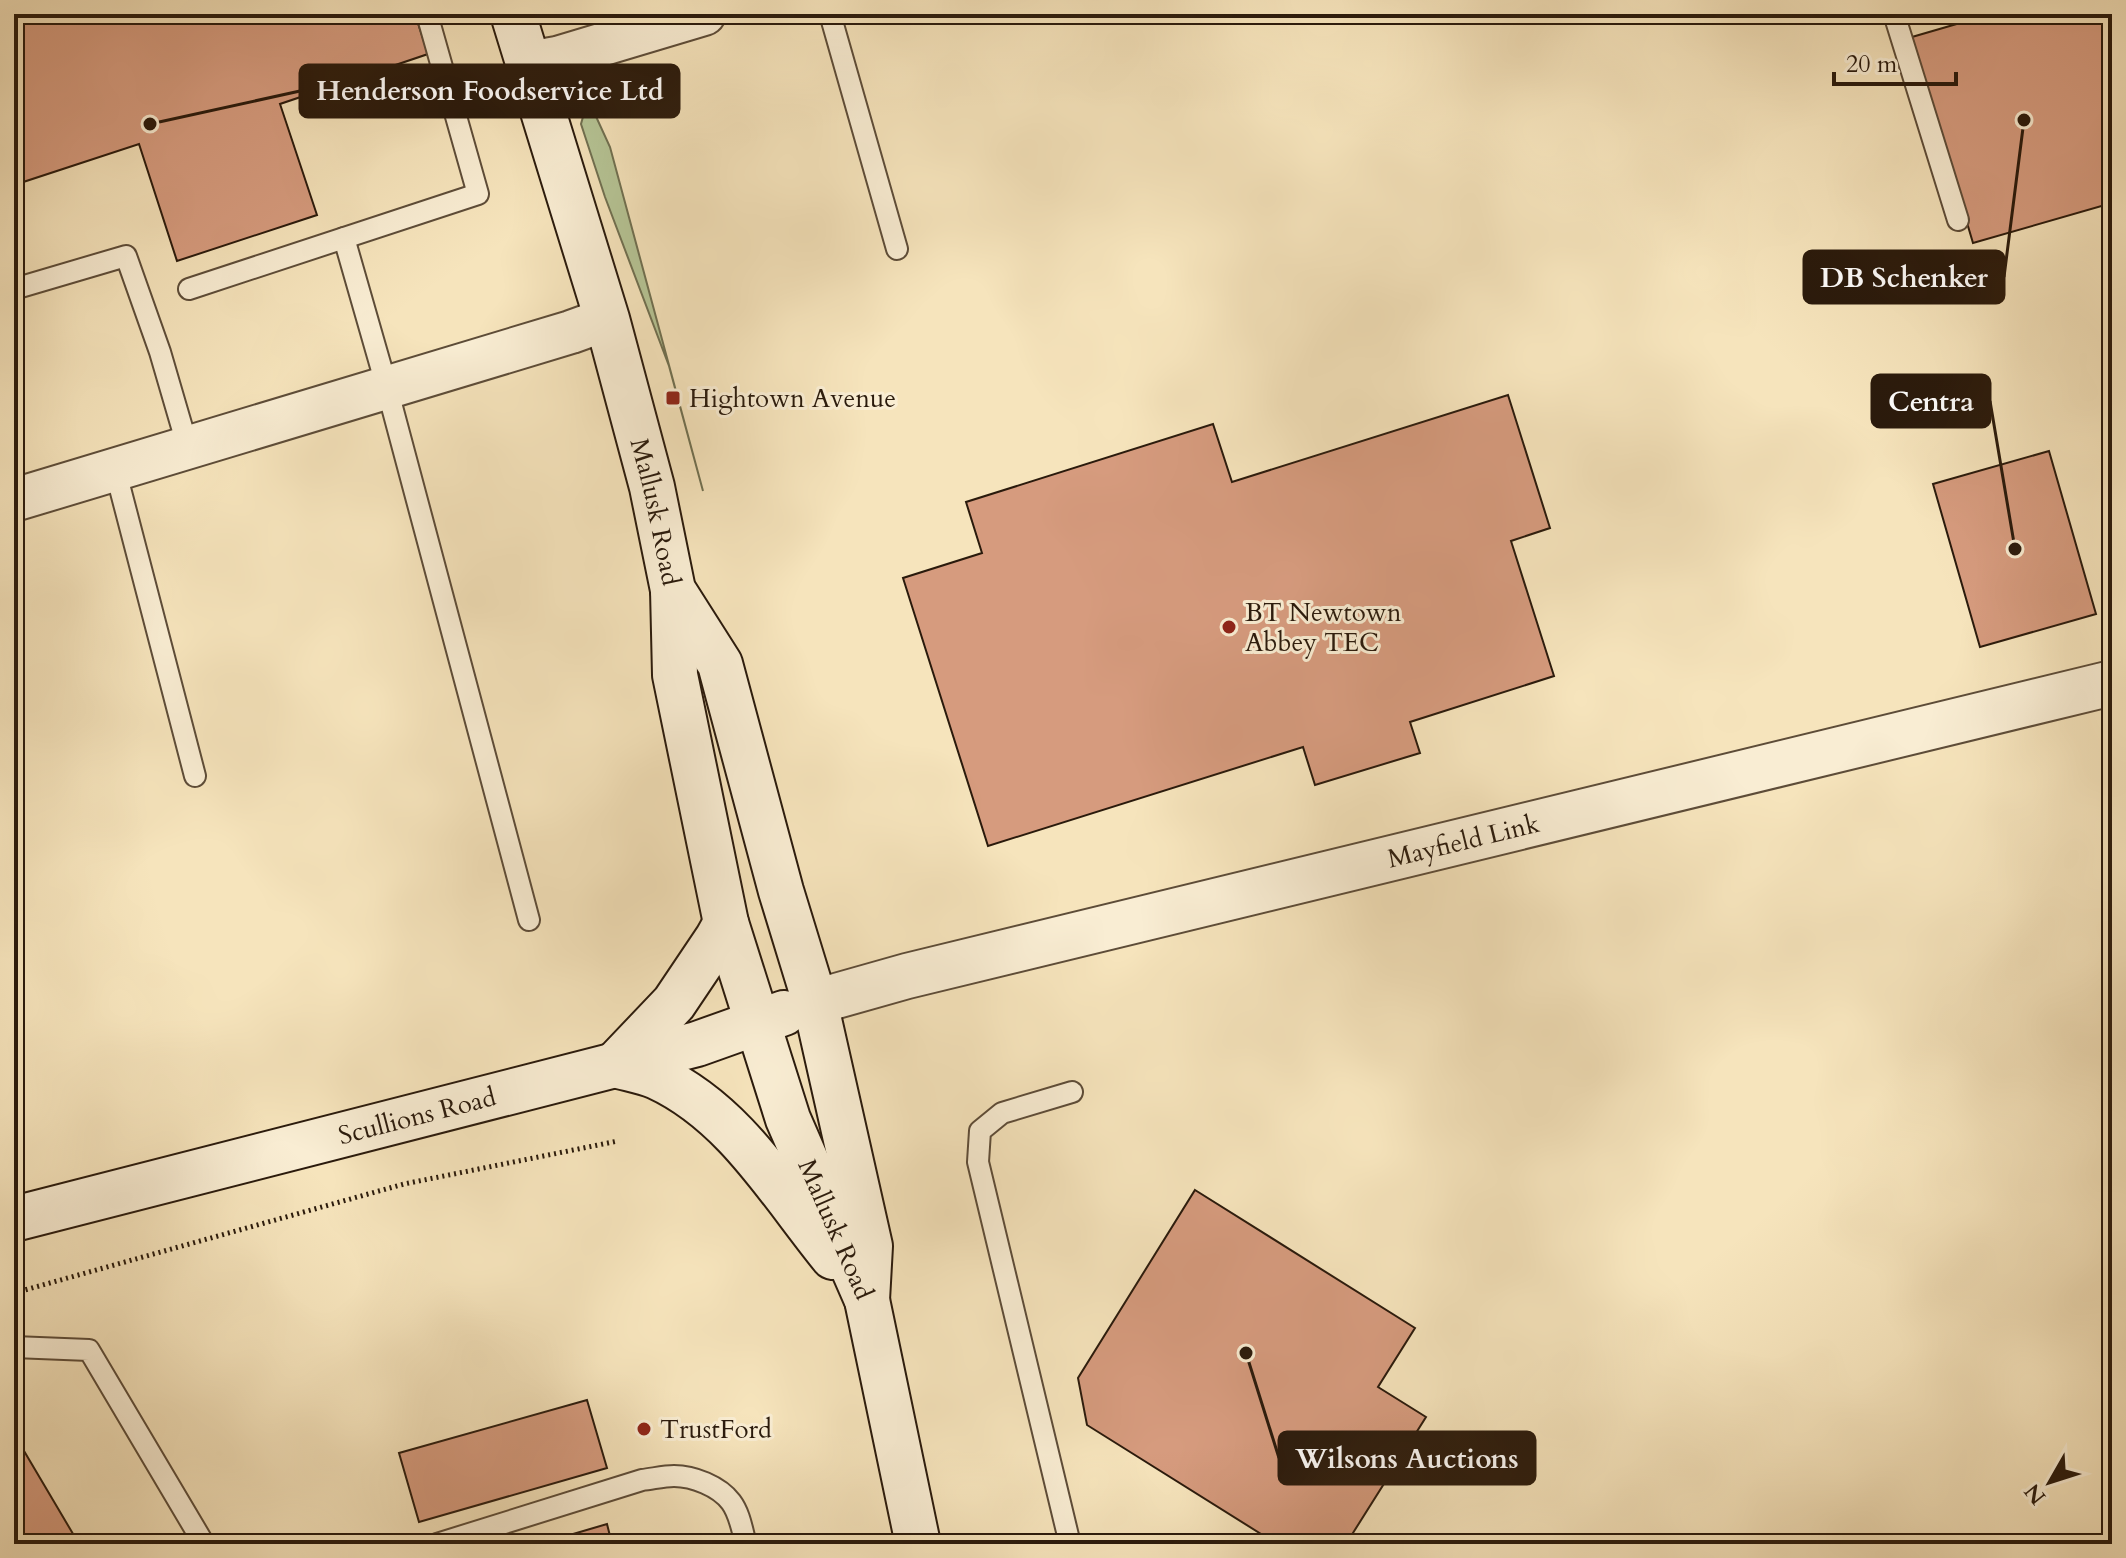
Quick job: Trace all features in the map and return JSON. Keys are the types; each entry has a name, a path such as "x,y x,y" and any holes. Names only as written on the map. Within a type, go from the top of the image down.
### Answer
{"main road":[{"name":"Mallusk Road","path":"513,14 607,319 652,487 673,590 675,675 726,923 788,1119 867,1300 918,1544"},
{"name":"Mallusk Road","path":"673,590 720,664 781,891 815,1002 870,1246 867,1300"},
{"name":"Mayfield Link","path":"815,1002 907,976 2112,683"},
{"path":"726,923 674,1003 615,1065 656,1077 707,1108 757,1157 867,1300"},
{"name":"Scullions Road","path":"14,1219 697,1044 815,1002"}],"street":[{"path":"528,63 557,58 704,14"},
{"path":"14,500 607,319"}],"lane":[{"path":"189,289 478,194 427,14"},
{"path":"830,14 897,249"},
{"path":"1894,14 1958,220"},
{"path":"344,238 529,920"},
{"path":"14,289 126,256 160,352 188,448"},
{"path":"115,469 195,776"},
{"path":"1070,1544 978,1162 980,1131 1002,1113 1072,1092"},
{"path":"14,1347 89,1350 204,1544"},
{"path":"437,1544 642,1480 674,1476 696,1479 730,1500 746,1544"}],"path":[{"path":"14,1293 404,1184 618,1141"}],"green space":[{"path":"588,99 610,147 703,491 669,366 581,124"}],"building":[{"path":"14,14 415,14 428,54 280,104 317,215 177,261 139,144 14,185"},
{"path":"1991,14 2112,14 2112,203 1973,243 1912,37"},
{"name":"BT Newtown Abbey TEC","path":"1508,395 1550,528 1511,541 1554,676 1410,722 1420,753 1315,785 1303,747 988,846 903,578 982,553 966,502 1213,424 1232,482"},
{"path":"2049,451 2096,614 1980,647 1933,484"},
{"path":"1195,1190 1415,1328 1378,1387 1426,1417 1346,1544 1277,1544 1087,1425 1078,1378"},
{"path":"587,1400 607,1468 419,1522 399,1453"},
{"path":"14,1434 79,1544 14,1544"},
{"path":"607,1524 612,1544 539,1544"}],"place":[{"name":"DB Schenker","path":"2024,120"},
{"name":"Henderson Foodservice Ltd","path":"150,124"},
{"name":"Hightown Avenue","path":"673,398"},
{"name":"Centra","path":"2015,549"},
{"name":"BT Newtown Abbey TEC","path":"1229,627"},
{"name":"Wilsons Auctions","path":"1246,1353"},
{"name":"TrustFord","path":"644,1429"}]}
